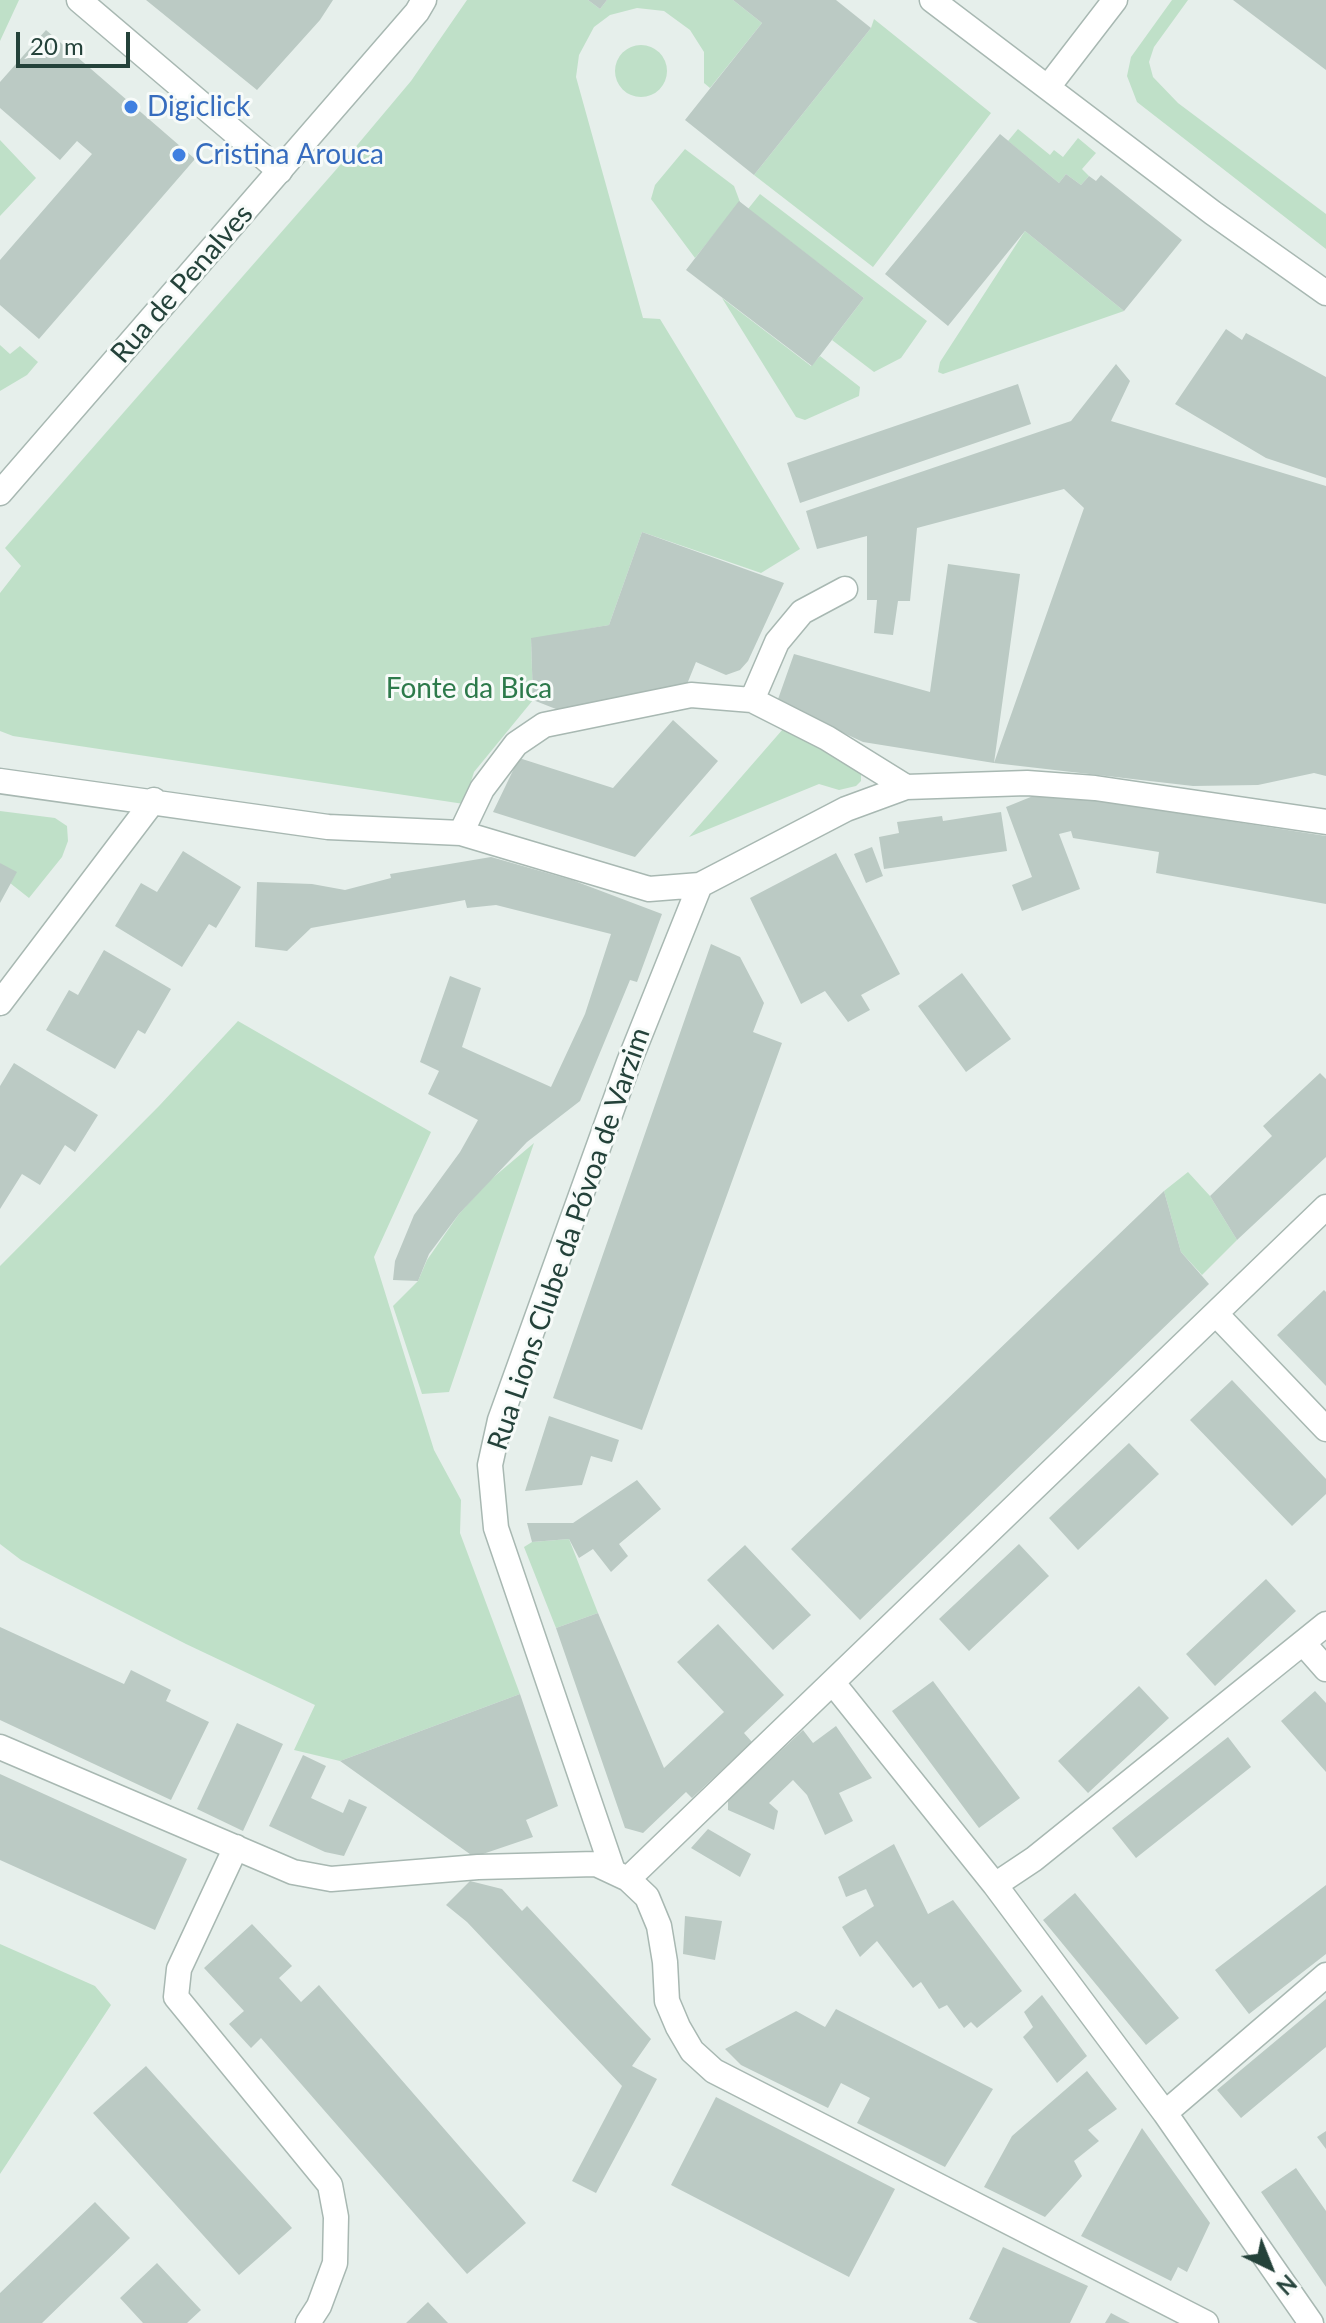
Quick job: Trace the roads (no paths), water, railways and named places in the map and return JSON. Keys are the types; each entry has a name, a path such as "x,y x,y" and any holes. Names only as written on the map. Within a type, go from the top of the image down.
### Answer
{"street":[{"path":"79,0 280,171"},
{"name":"Rua de Penalves","path":"0,493 417,12 424,0"},
{"path":"932,0 1213,213 1326,293"},
{"path":"1048,87 1115,0"},
{"path":"752,700 777,642 785,632 802,612 845,589"},
{"path":"461,833 482,789 516,744 544,725 691,695 752,700 827,738 906,787"},
{"path":"2,779 328,827 461,833 649,889 700,885 846,809 906,787 1027,783 1095,788 1326,822"},
{"path":"0,1003 154,800"},
{"name":"Rua Lions Clube da Póvoa de Varzim","path":"700,885 618,1092 500,1420 490,1465 496,1528 620,1875 647,1897 659,1926 667,2001 692,2051 714,2071 1206,2323"},
{"path":"0,1747 293,1872 331,1879 478,1867 596,1864 620,1875 833,1683 1326,1207"},
{"path":"1216,1314 1326,1429"},
{"path":"995,1885 1034,1859 1326,1624"},
{"path":"1304,1644 1326,1669"},
{"path":"833,1683 995,1885 1165,2113 1311,2323"},
{"path":"236,1847 179,1969 176,1997 330,2185 336,2217 335,2263 319,2306 308,2323"},
{"path":"1165,2113 1326,1975"}],"place":[{"name":"Digiclick","path":"131,107"},
{"name":"Cristina Arouca","path":"179,155"}],"park label":[{"name":"Fonte da Bica","path":"469,689"}]}
